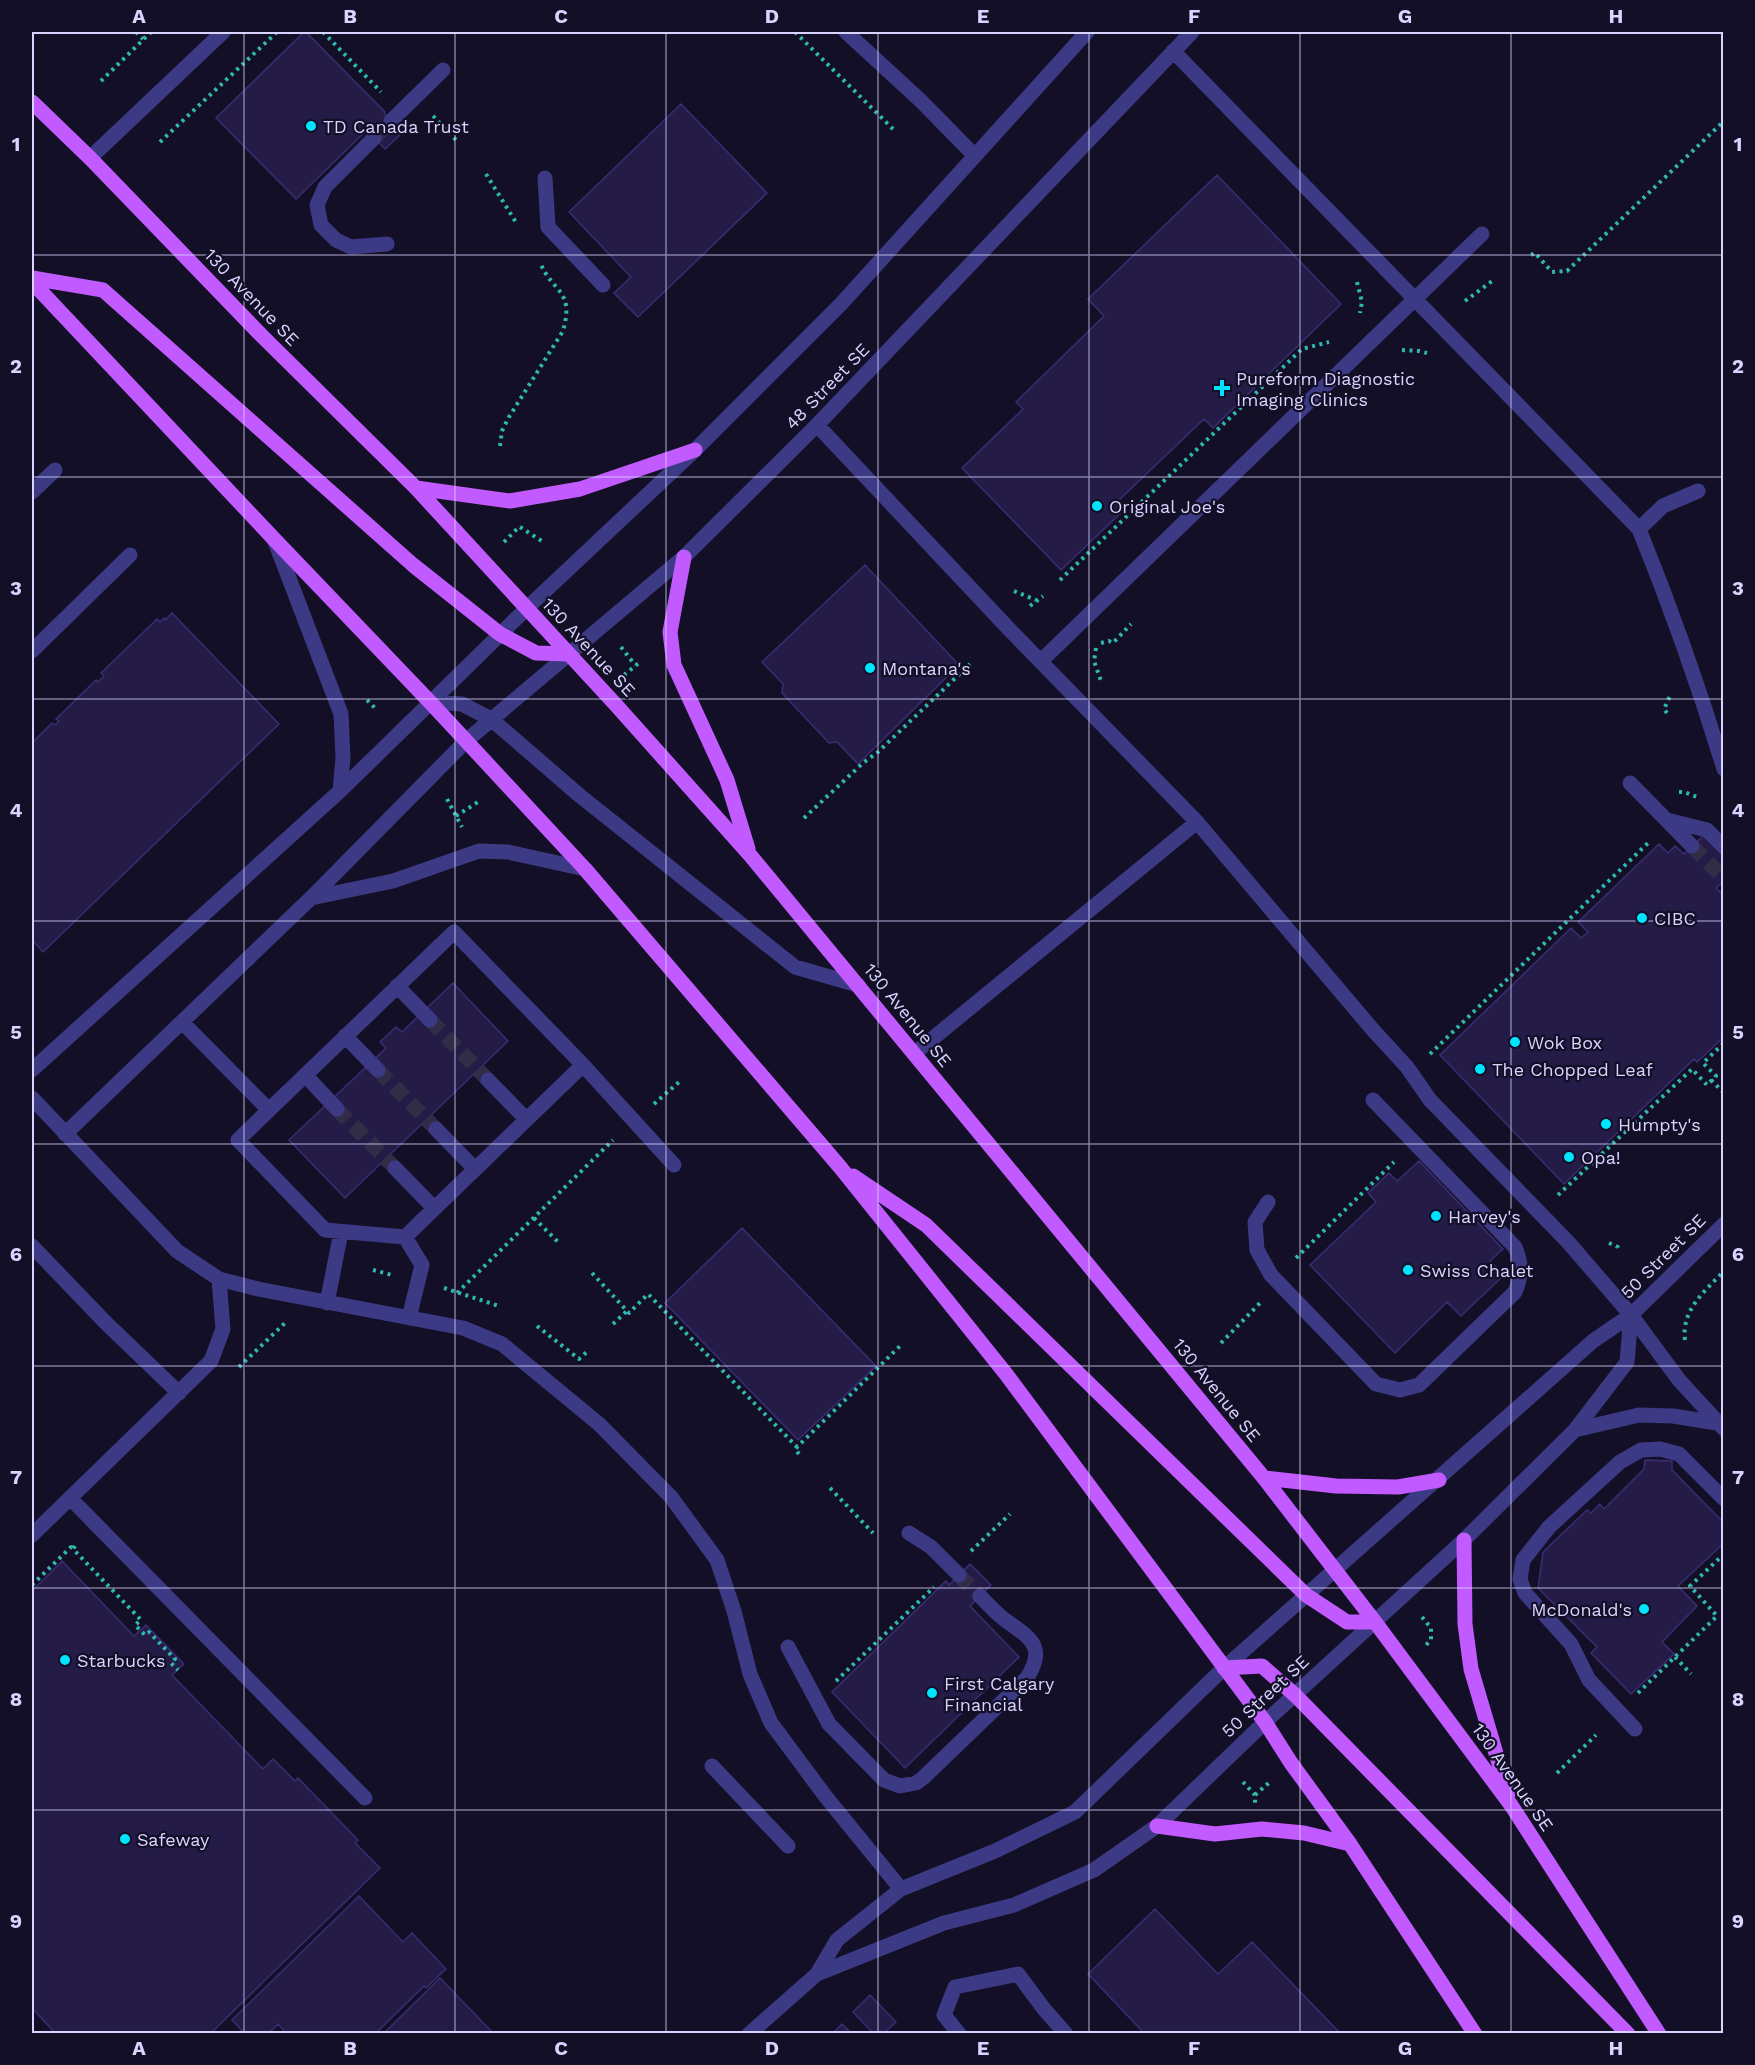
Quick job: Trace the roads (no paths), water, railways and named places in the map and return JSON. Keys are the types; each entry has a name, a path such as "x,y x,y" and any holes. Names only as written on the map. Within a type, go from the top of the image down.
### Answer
{"main road":[{"name":"130 Avenue SE","path":"33,104 90,158 261,335 416,488 750,855 1264,1478 1336,1569 1511,1805 1659,2034"},
{"path":"32,280 585,869 840,1167 1006,1374 1265,1722 1291,1763 1350,1844 1475,2034"},
{"path":"32,280 103,290 413,565 500,634 536,653 569,654"},
{"path":"416,488 510,501 580,489 696,450"},
{"path":"684,557 670,632 674,665 727,780 750,855"},
{"path":"840,1167 926,1225 1306,1595 1347,1622 1375,1622"},
{"path":"1264,1478 1336,1486 1398,1487 1439,1480"},
{"path":"1464,1540 1465,1624 1471,1669 1511,1805"},
{"path":"1224,1668 1262,1666 1295,1695 1628,2034"},
{"path":"1157,1826 1215,1834 1262,1829 1294,1832 1350,1844"}],"street":[{"path":"90,158 223,32"},
{"path":"846,32 921,101 974,155"},
{"path":"32,1070 340,791 527,608 696,450 841,304 1087,32"},
{"name":"48 Street SE","path":"65,1134 311,898 466,741 684,557 817,425 1192,32"},
{"path":"1173,51 1639,529 1673,612 1724,769"},
{"path":"391,121 443,70"},
{"path":"374,138 325,187 316,205 321,225 336,240 351,247 387,244"},
{"path":"545,178 548,227 603,285"},
{"path":"1041,661 1482,234"},
{"path":"817,425 1197,822 1366,1022 1407,1067 1430,1100 1568,1242 1631,1315 1679,1380 1720,1426"},
{"path":"32,492 55,470"},
{"path":"1639,529 1664,506 1698,491"},
{"path":"274,539 341,714 343,758 340,791"},
{"path":"32,651 130,555"},
{"path":"430,702 462,704 491,719 579,795 795,967 858,985"},
{"path":"1630,783 1692,846"},
{"path":"1667,820 1707,831 1724,847"},
{"path":"915,1053 1197,822"},
{"path":"311,898 393,881 479,851 508,852 585,869"},
{"path":"582,1065 405,1237 325,1230 238,1140 454,932 582,1065 674,1165"},
{"path":"397,986 430,1020"},
{"path":"183,1023 269,1110"},
{"path":"345,1036 378,1070"},
{"path":"305,1075 337,1108"},
{"path":"488,1080 526,1119"},
{"path":"32,1098 177,1251 219,1279 327,1303 462,1328 502,1344 599,1424 671,1497 717,1560 734,1611 750,1674 771,1723 826,1797 902,1889"},
{"path":"1268,1202 1255,1222 1257,1250 1271,1275 1376,1384 1400,1390 1419,1385 1515,1292 1521,1276 1520,1260 1515,1247 1373,1100"},
{"path":"436,1129 475,1169"},
{"path":"395,1168 434,1208"},
{"name":"50 Street SE","path":"749,2034 817,1974 837,1940 902,1889 994,1851 1075,1812 1224,1668 1439,1480 1593,1341 1631,1315 1724,1224"},
{"path":"327,1303 341,1232"},
{"path":"405,1237 422,1265 409,1318"},
{"path":"32,1246 106,1323 179,1393"},
{"path":"32,1535 211,1361 223,1329 219,1279"},
{"name":"50 Street SE","path":"817,1974 944,1923 1014,1905 1094,1870 1157,1826 1265,1722 1464,1540 1575,1430 1627,1362 1631,1315"},
{"path":"1575,1430 1640,1415 1673,1416 1720,1426"},
{"path":"1635,1729 1589,1680 1571,1644 1525,1593 1520,1579 1523,1560 1549,1527 1620,1462 1641,1450 1660,1449 1678,1454 1724,1499"},
{"path":"70,1498 365,1798"},
{"path":"909,1533 931,1547 959,1575"},
{"path":"788,1647 829,1724 884,1780 900,1786 916,1783 1027,1678 1035,1666 1037,1658 1035,1648 1029,1637 999,1615 980,1596"},
{"path":"712,1766 788,1846"},
{"path":"959,2034 944,2015 956,1987 1018,1974 1066,2034"}],"tunnel":[{"path":"374,138 391,121"},
{"path":"1692,846 1724,878"},
{"path":"430,1020 488,1080"},
{"path":"378,1070 436,1129"},
{"path":"337,1109 395,1168"},
{"path":"959,1575 980,1596"}],"place":[{"name":"TD Canada Trust","path":"311,126"},
{"name":"Pureform Diagnostic Imaging Clinics","path":"1222,388"},
{"name":"Original Joe's","path":"1097,506"},
{"name":"Montana's","path":"870,668"},
{"name":"CIBC","path":"1642,918"},
{"name":"Wok Box","path":"1515,1042"},
{"name":"The Chopped Leaf","path":"1480,1069"},
{"name":"Humpty's","path":"1606,1124"},
{"name":"Opa!","path":"1569,1157"},
{"name":"Harvey's","path":"1436,1216"},
{"name":"Swiss Chalet","path":"1408,1270"},
{"name":"McDonald's","path":"1644,1609"},
{"name":"Starbucks","path":"65,1660"},
{"name":"First Calgary Financial","path":"932,1693"},
{"name":"Safeway","path":"125,1839"}]}
